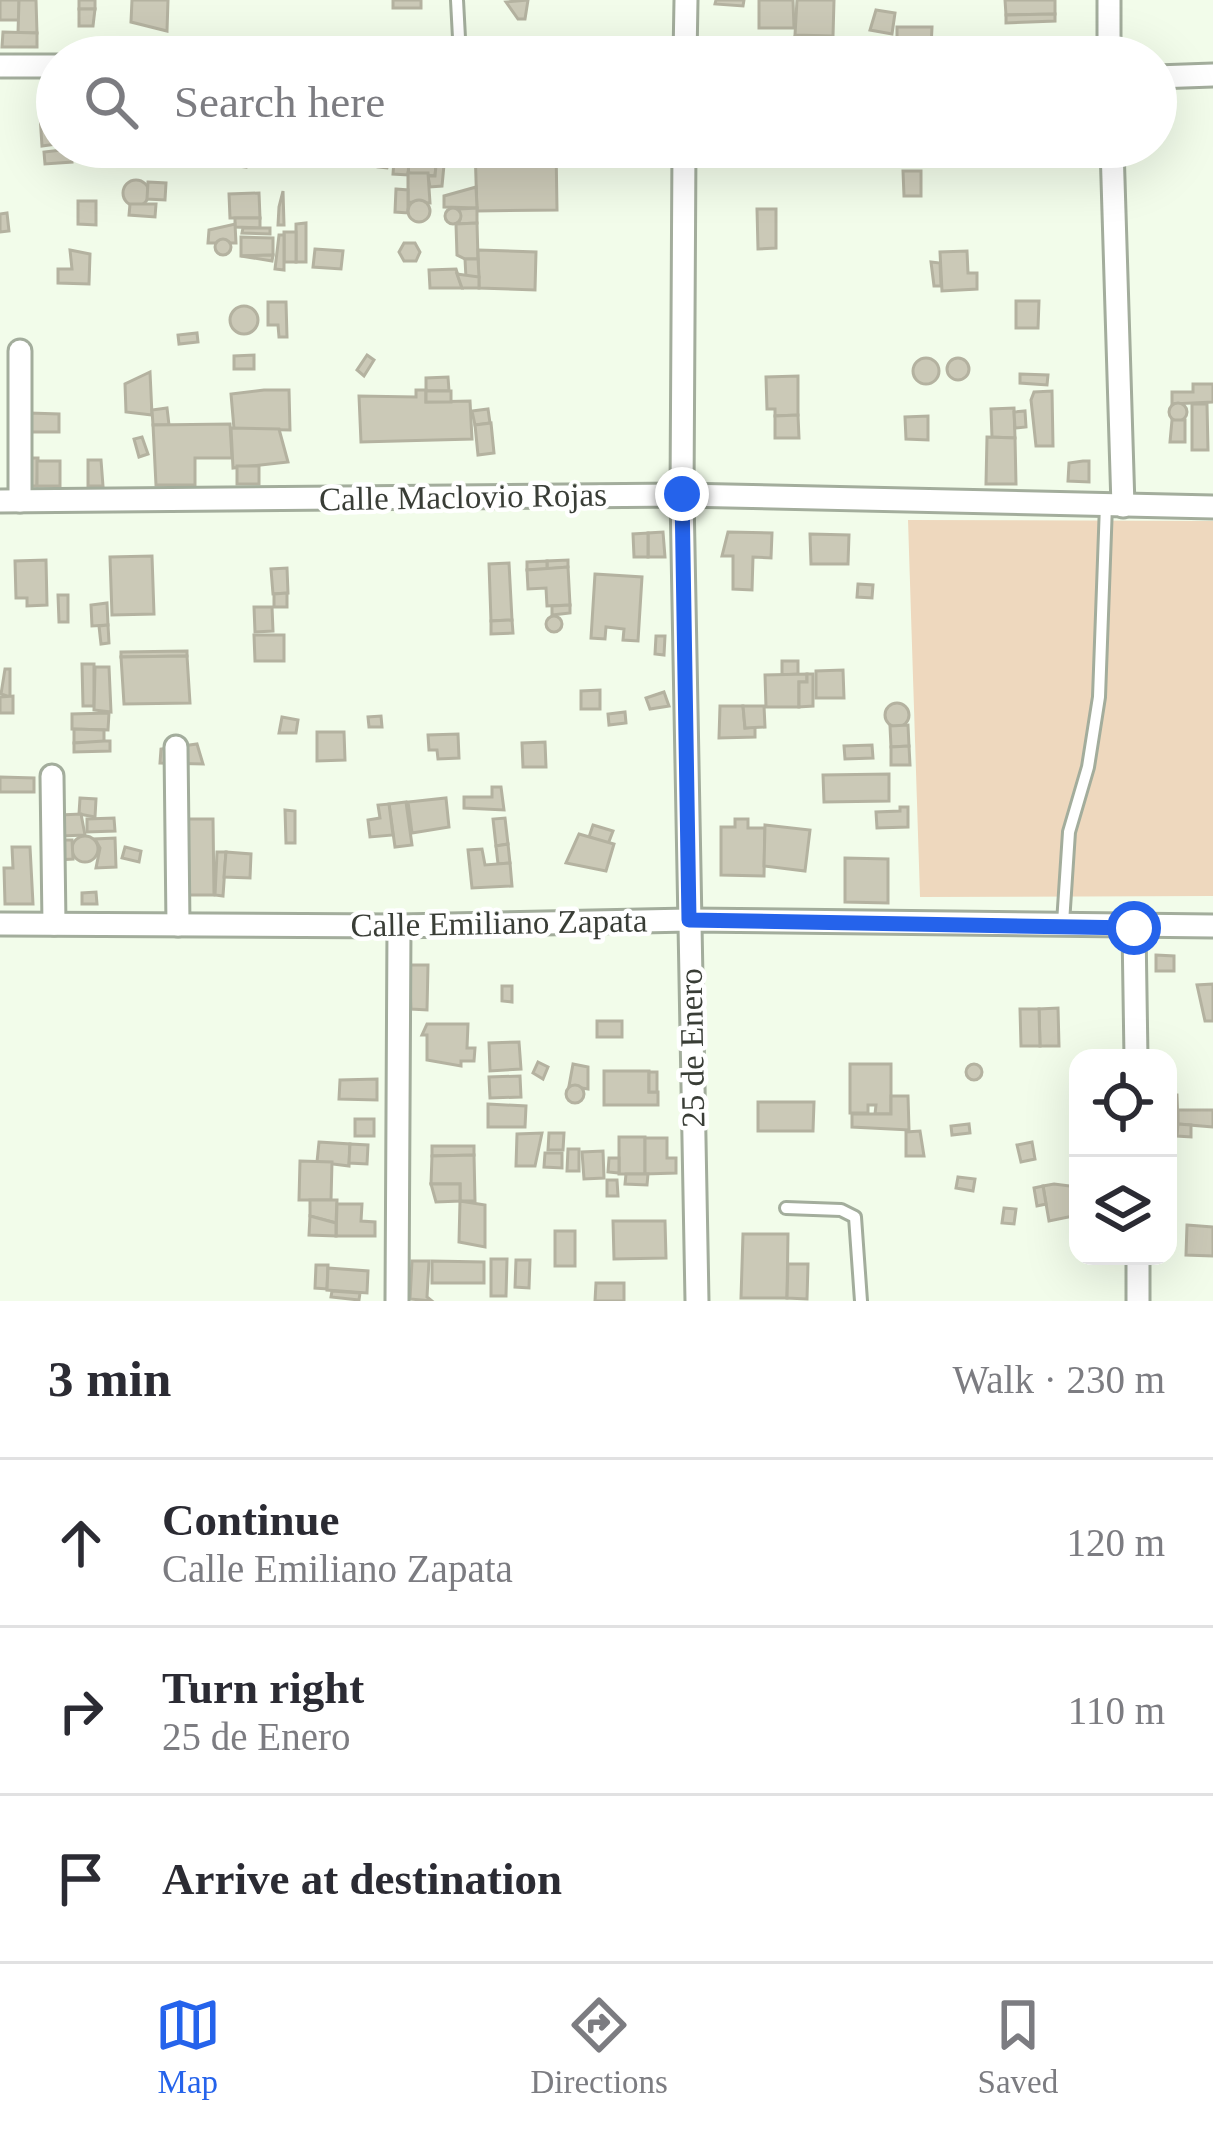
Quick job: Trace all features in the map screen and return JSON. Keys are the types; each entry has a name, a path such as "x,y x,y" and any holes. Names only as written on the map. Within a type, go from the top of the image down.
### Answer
{"street":[{"path":"685,36 686,0"},
{"path":"1108,0 1109,36"},
{"path":"0,66 36,67"},
{"path":"1177,76 1213,75"},
{"name":"25 de Enero","path":"684,168 682,494 697,1301"},
{"path":"1112,168 1115,506"},
{"path":"10,501 20,351"},
{"name":"Calle Maclovio Rojas","path":"10,501 682,494 1213,507"},
{"path":"176,747 178,925"},
{"path":"52,776 54,925"},
{"name":"Calle Emiliano Zapata","path":"0,924 399,926 689,920 1213,926"},
{"path":"397,1301 399,926"},
{"path":"1134,928 1136,1049"},
{"path":"1138,1265 1138,1301"}],"lane":[{"path":"457,0 459,36"},
{"path":"1063,926 1069,832 1088,767 1099,697 1115,506"},
{"path":"786,1208 842,1210 855,1217 861,1301"}],"shaded area":[{"path":"908,520 1213,521 1213,896 920,897"}],"building":[{"path":"0,0 19,0 19,20 0,20"},
{"path":"19,0 36,0 37,33 18,33"},
{"path":"79,0 95,0 95,9 79,9"},
{"path":"132,0 168,0 167,31 131,22"},
{"path":"393,0 421,0 421,8 393,8"},
{"path":"528,0 525,19 518,19 506,2"},
{"path":"716,0 744,0 743,6 715,4"},
{"path":"759,0 793,0 794,28 759,28"},
{"path":"797,0 834,0 833,36 795,35"},
{"path":"1005,0 1055,0 1055,14 1006,15"},
{"path":"79,9 95,9 93,26 79,26"},
{"path":"876,10 895,13 892,34 870,30"},
{"path":"1055,14 1055,21 1006,23 1006,15"},
{"path":"897,27 932,27 932,36 897,36"},
{"path":"3,32 37,33 36,47 2,47"},
{"path":"393,168 408,168 408,175 393,174"},
{"path":"409,168 436,168 435,176 408,173"},
{"path":"436,168 444,168 442,186 430,187 428,176 435,176"},
{"path":"476,168 556,168 557,210 477,211"},
{"path":"903,171 921,171 921,196 904,196"},
{"path":"408,173 428,173 430,203 408,202"},
{"path":"136,180 149,193 136,206 123,193"},
{"path":"148,182 166,183 165,200 147,199"},
{"path":"476,187 477,208 444,207 444,196"},
{"path":"396,189 408,190 408,213 395,212"},
{"path":"283,191 284,225 278,225 279,207"},
{"path":"259,193 260,218 230,218 229,194"},
{"path":"419,200 430,211 419,222 408,211"},
{"path":"78,201 96,201 96,225 78,224"},
{"path":"130,204 156,204 155,217 129,215"},
{"path":"453,208 461,216 453,224 445,216"},
{"path":"477,208 477,223 459,224 459,209"},
{"path":"757,209 776,209 776,248 758,249"},
{"path":"7,213 9,231 0,232 0,214"},
{"path":"235,218 260,218 260,228 235,227"},
{"path":"306,223 306,262 296,262 296,224"},
{"path":"477,223 478,259 465,259 457,255 456,224"},
{"path":"235,224 236,243 208,243 209,230"},
{"path":"243,228 270,228 270,234 242,233"},
{"path":"284,232 296,232 296,262 284,262"},
{"path":"279,235 284,235 284,270 275,269"},
{"path":"241,237 273,238 273,255 241,256"},
{"path":"223,239 231,247 223,255 215,247"},
{"path":"404,243 415,243 420,252 416,261 404,261 399,252"},
{"path":"315,249 343,251 341,269 313,267"},
{"path":"70,250 90,254 89,284 58,283 58,269 72,269"},
{"path":"478,250 536,252 535,290 479,288"},
{"path":"967,251 968,273 977,273 977,289 942,291 940,252"},
{"path":"273,255 272,261 241,256"},
{"path":"465,259 478,259 479,277 466,278"},
{"path":"931,262 940,263 941,286 934,286"},
{"path":"456,269 462,288 430,288 429,270"},
{"path":"457,274 479,277 479,288 462,288"},
{"path":"1016,301 1039,301 1038,328 1016,328"},
{"path":"268,302 286,302 287,337 279,337 278,325 268,325"},
{"path":"244,306 254,310 258,320 254,330 244,334 234,330 230,320 234,310"},
{"path":"197,333 198,342 179,344 178,335"},
{"path":"254,355 254,369 234,369 234,356"},
{"path":"367,355 374,360 364,376 357,370"},
{"path":"926,358 939,371 926,384 913,371"},
{"path":"958,358 969,369 958,380 947,369"},
{"path":"150,372 152,415 126,412 125,384"},
{"path":"1020,374 1048,375 1047,385 1020,383"},
{"path":"798,376 798,415 775,416 775,409 767,409 766,377"},
{"path":"448,377 449,391 426,391 426,378"},
{"path":"1193,384 1213,384 1213,402 1172,404 1172,392 1193,392"},
{"path":"289,390 290,430 234,429 231,394"},
{"path":"416,390 426,390 426,402 470,401 472,439 361,442 359,396 416,397"},
{"path":"426,391 451,391 451,402 426,402"},
{"path":"1052,391 1053,446 1036,446 1031,400 1034,392"},
{"path":"1178,403 1187,412 1178,421 1169,412"},
{"path":"1192,404 1207,404 1208,450 1192,450"},
{"path":"167,408 169,425 153,425 152,410"},
{"path":"1014,408 1015,438 992,437 991,409"},
{"path":"488,409 490,423 475,425 472,411"},
{"path":"1025,411 1026,427 1015,428 1014,412"},
{"path":"29,413 59,414 59,432 29,432"},
{"path":"798,415 799,438 775,438 775,416"},
{"path":"928,416 928,440 906,439 905,417"},
{"path":"1172,420 1185,420 1185,442 1170,442"},
{"path":"491,423 494,453 478,455 475,425"},
{"path":"230,424 232,458 195,458 195,485 156,485 153,425"},
{"path":"231,428 279,429 288,462 233,468"},
{"path":"142,437 148,454 139,457 134,439"},
{"path":"987,437 1015,438 1016,484 986,484"},
{"path":"26,458 38,458 37,486 26,486"},
{"path":"88,460 101,460 103,486 88,486"},
{"path":"37,461 60,461 60,486 37,486"},
{"path":"1089,461 1089,482 1068,481 1069,463"},
{"path":"237,466 259,466 259,484 237,484"},
{"path":"663,532 665,557 648,557 648,533"},
{"path":"728,532 772,533 771,558 753,557 752,590 733,589 733,556 722,556"},
{"path":"648,533 648,557 634,557 633,534"},
{"path":"810,534 849,535 848,564 811,564"},
{"path":"152,556 154,614 112,615 110,557"},
{"path":"46,560 47,605 27,606 27,598 16,598 15,561"},
{"path":"568,560 568,567 547,569 547,561"},
{"path":"547,561 547,569 527,570 527,562"},
{"path":"509,563 512,620 491,621 489,564"},
{"path":"568,567 570,605 547,606 546,588 528,589 527,570"},
{"path":"287,568 288,593 273,594 271,569"},
{"path":"595,574 642,577 638,641 623,640 624,629 606,627 605,639 591,638"},
{"path":"858,584 873,585 872,598 857,597"},
{"path":"287,593 287,607 274,607 274,594"},
{"path":"58,595 68,595 68,622 59,622"},
{"path":"107,603 108,625 92,626 91,605"},
{"path":"570,605 570,613 552,615 552,606"},
{"path":"254,607 272,607 273,631 255,632"},
{"path":"554,616 562,624 554,632 546,624"},
{"path":"512,620 513,633 491,634 491,621"},
{"path":"108,625 109,643 101,644 99,626"},
{"path":"254,635 284,635 284,661 255,661"},
{"path":"656,636 665,636 664,655 655,654"},
{"path":"187,651 187,656 121,657 121,652"},
{"path":"187,656 190,703 124,704 121,657"},
{"path":"782,661 798,661 798,674 782,675"},
{"path":"82,664 94,664 94,706 83,706"},
{"path":"95,667 109,667 111,712 94,710"},
{"path":"5,669 10,669 10,697 1,694"},
{"path":"843,670 844,698 816,698 816,671"},
{"path":"807,674 807,682 799,682 799,707 766,707 765,675"},
{"path":"807,674 813,674 813,706 799,707 799,682 807,682"},
{"path":"600,690 600,709 581,709 581,691"},
{"path":"664,692 669,706 650,709 646,698"},
{"path":"13,696 13,713 0,713 0,697"},
{"path":"897,703 906,706 906,724 897,727 888,724 885,715 888,706"},
{"path":"720,706 743,706 745,728 755,727 755,737 719,738"},
{"path":"743,706 764,706 765,727 745,728"},
{"path":"625,712 626,723 609,725 608,714"},
{"path":"109,713 108,730 72,729 72,714"},
{"path":"381,716 382,727 369,727 368,717"},
{"path":"282,717 298,720 296,733 279,733"},
{"path":"908,725 909,746 891,747 890,726"},
{"path":"74,729 104,730 104,744 74,743"},
{"path":"317,732 344,732 345,760 317,761"},
{"path":"458,734 459,758 438,759 437,750 429,750 428,735"},
{"path":"110,741 110,751 74,752 74,743"},
{"path":"545,742 546,767 523,767 522,743"},
{"path":"197,744 203,764 160,763 161,749"},
{"path":"872,745 873,758 845,759 844,746"},
{"path":"909,746 910,765 891,765 891,747"},
{"path":"889,774 889,801 824,802 823,775"},
{"path":"0,777 34,778 34,792 0,792"},
{"path":"492,787 501,787 504,810 464,808 464,797 492,797"},
{"path":"80,798 96,799 95,817 79,814"},
{"path":"446,798 449,827 412,833 408,802"},
{"path":"406,802 412,845 395,847 389,804"},
{"path":"389,804 393,835 370,837 368,820 380,818 378,805"},
{"path":"908,807 908,827 877,828 876,812 900,811"},
{"path":"285,810 295,811 295,843 286,843"},
{"path":"81,814 85,835 61,836 60,815"},
{"path":"114,818 115,831 87,832 87,819"},
{"path":"505,818 508,844 496,846 493,819"},
{"path":"183,819 213,819 214,895 183,895"},
{"path":"735,819 748,819 748,828 765,828 764,876 721,875 721,827 735,827"},
{"path":"593,825 613,831 608,844 589,837"},
{"path":"765,825 810,830 805,871 764,866"},
{"path":"579,834 614,844 606,871 566,863"},
{"path":"85,836 98,849 85,862 72,849"},
{"path":"115,838 116,867 96,868 100,848 95,839"},
{"path":"57,840 72,840 73,859 57,860"},
{"path":"508,844 510,863 498,864 496,846"},
{"path":"12,847 30,847 33,904 5,904 4,868 13,868"},
{"path":"125,847 141,851 139,862 122,858"},
{"path":"482,849 485,865 510,863 512,886 472,888 468,850"},
{"path":"217,852 226,852 223,896 215,895"},
{"path":"226,852 251,854 250,878 224,877"},
{"path":"845,858 888,859 888,903 845,902"},
{"path":"96,892 97,904 82,904 82,893"},
{"path":"1156,955 1174,956 1174,971 1156,971"},
{"path":"409,965 428,965 427,1010 411,1009"},
{"path":"1213,984 1213,1021 1205,1021 1197,985"},
{"path":"502,986 512,986 512,1002 502,1001"},
{"path":"1058,1008 1059,1046 1040,1046 1039,1009"},
{"path":"1020,1009 1039,1009 1040,1046 1021,1046"},
{"path":"597,1021 622,1021 622,1037 597,1037"},
{"path":"427,1024 468,1024 467,1048 475,1048 474,1061 461,1061 461,1066 427,1060 427,1035 422,1035"},
{"path":"519,1042 521,1069 490,1071 489,1043"},
{"path":"538,1062 548,1067 543,1079 533,1073"},
{"path":"573,1064 588,1067 588,1089 569,1086"},
{"path":"850,1064 891,1064 891,1114 875,1114 876,1105 868,1105 868,1113 850,1113"},
{"path":"974,1064 982,1072 974,1080 966,1072"},
{"path":"604,1071 649,1071 649,1092 658,1092 658,1105 604,1105"},
{"path":"649,1072 657,1072 657,1092 649,1092"},
{"path":"520,1076 521,1097 490,1098 489,1077"},
{"path":"377,1079 377,1100 339,1099 340,1080"},
{"path":"575,1085 584,1094 575,1103 566,1094"},
{"path":"891,1096 908,1096 909,1130 852,1127 852,1114 891,1114"},
{"path":"758,1102 814,1102 813,1131 758,1131"},
{"path":"488,1104 526,1106 525,1127 488,1127"},
{"path":"1178,1110 1213,1110 1213,1127 1178,1124"},
{"path":"355,1119 374,1119 374,1136 355,1136"},
{"path":"969,1124 970,1133 952,1135 951,1126"},
{"path":"1178,1124 1191,1125 1191,1137 1177,1136"},
{"path":"920,1131 924,1156 906,1156 906,1132"},
{"path":"542,1133 535,1166 516,1166 517,1134"},
{"path":"549,1133 564,1133 563,1150 548,1150"},
{"path":"619,1137 645,1137 645,1174 619,1174"},
{"path":"645,1138 667,1138 667,1158 676,1158 676,1173 645,1174"},
{"path":"319,1142 350,1144 349,1166 317,1162"},
{"path":"1032,1142 1035,1159 1021,1162 1017,1145"},
{"path":"350,1144 368,1145 367,1164 349,1163"},
{"path":"432,1146 474,1146 474,1155 432,1156"},
{"path":"568,1149 579,1149 579,1171 567,1171"},
{"path":"603,1151 604,1178 584,1179 582,1152"},
{"path":"545,1153 562,1153 562,1168 544,1167"},
{"path":"474,1155 475,1201 460,1201 460,1184 431,1184 432,1156"},
{"path":"609,1158 619,1158 619,1173 608,1172"},
{"path":"300,1161 332,1162 331,1200 299,1200"},
{"path":"626,1174 648,1174 647,1185 625,1184"},
{"path":"958,1177 975,1179 973,1191 956,1188"},
{"path":"607,1180 617,1180 618,1196 607,1196"},
{"path":"431,1184 460,1184 460,1201 436,1202"},
{"path":"1043,1186 1069,1186 1069,1217 1049,1221"},
{"path":"1043,1186 1046,1204 1037,1206 1034,1188"},
{"path":"310,1200 337,1200 336,1223 310,1216"},
{"path":"460,1201 485,1205 485,1247 459,1242"},
{"path":"337,1204 362,1204 361,1221 375,1222 375,1236 336,1236"},
{"path":"1004,1208 1016,1209 1014,1224 1002,1223"},
{"path":"310,1216 336,1223 336,1236 309,1235"},
{"path":"613,1221 665,1221 666,1258 614,1259"},
{"path":"1187,1225 1213,1227 1213,1256 1186,1255"},
{"path":"555,1231 575,1231 575,1266 555,1266"},
{"path":"743,1234 788,1234 787,1298 741,1298"},
{"path":"491,1259 507,1259 506,1296 491,1296"},
{"path":"516,1260 530,1260 529,1288 515,1287"},
{"path":"412,1261 429,1261 427,1297 432,1301 410,1299"},
{"path":"432,1261 484,1262 484,1283 432,1283"},
{"path":"788,1264 808,1264 807,1299 787,1298"},
{"path":"316,1265 328,1265 327,1289 315,1288"},
{"path":"328,1268 368,1271 367,1293 327,1290"},
{"path":"596,1283 624,1283 624,1301 595,1301"},
{"path":"332,1291 360,1293 359,1300 331,1297"}],"route":[{"path":"682,494 689,920 1134,928"}]}
